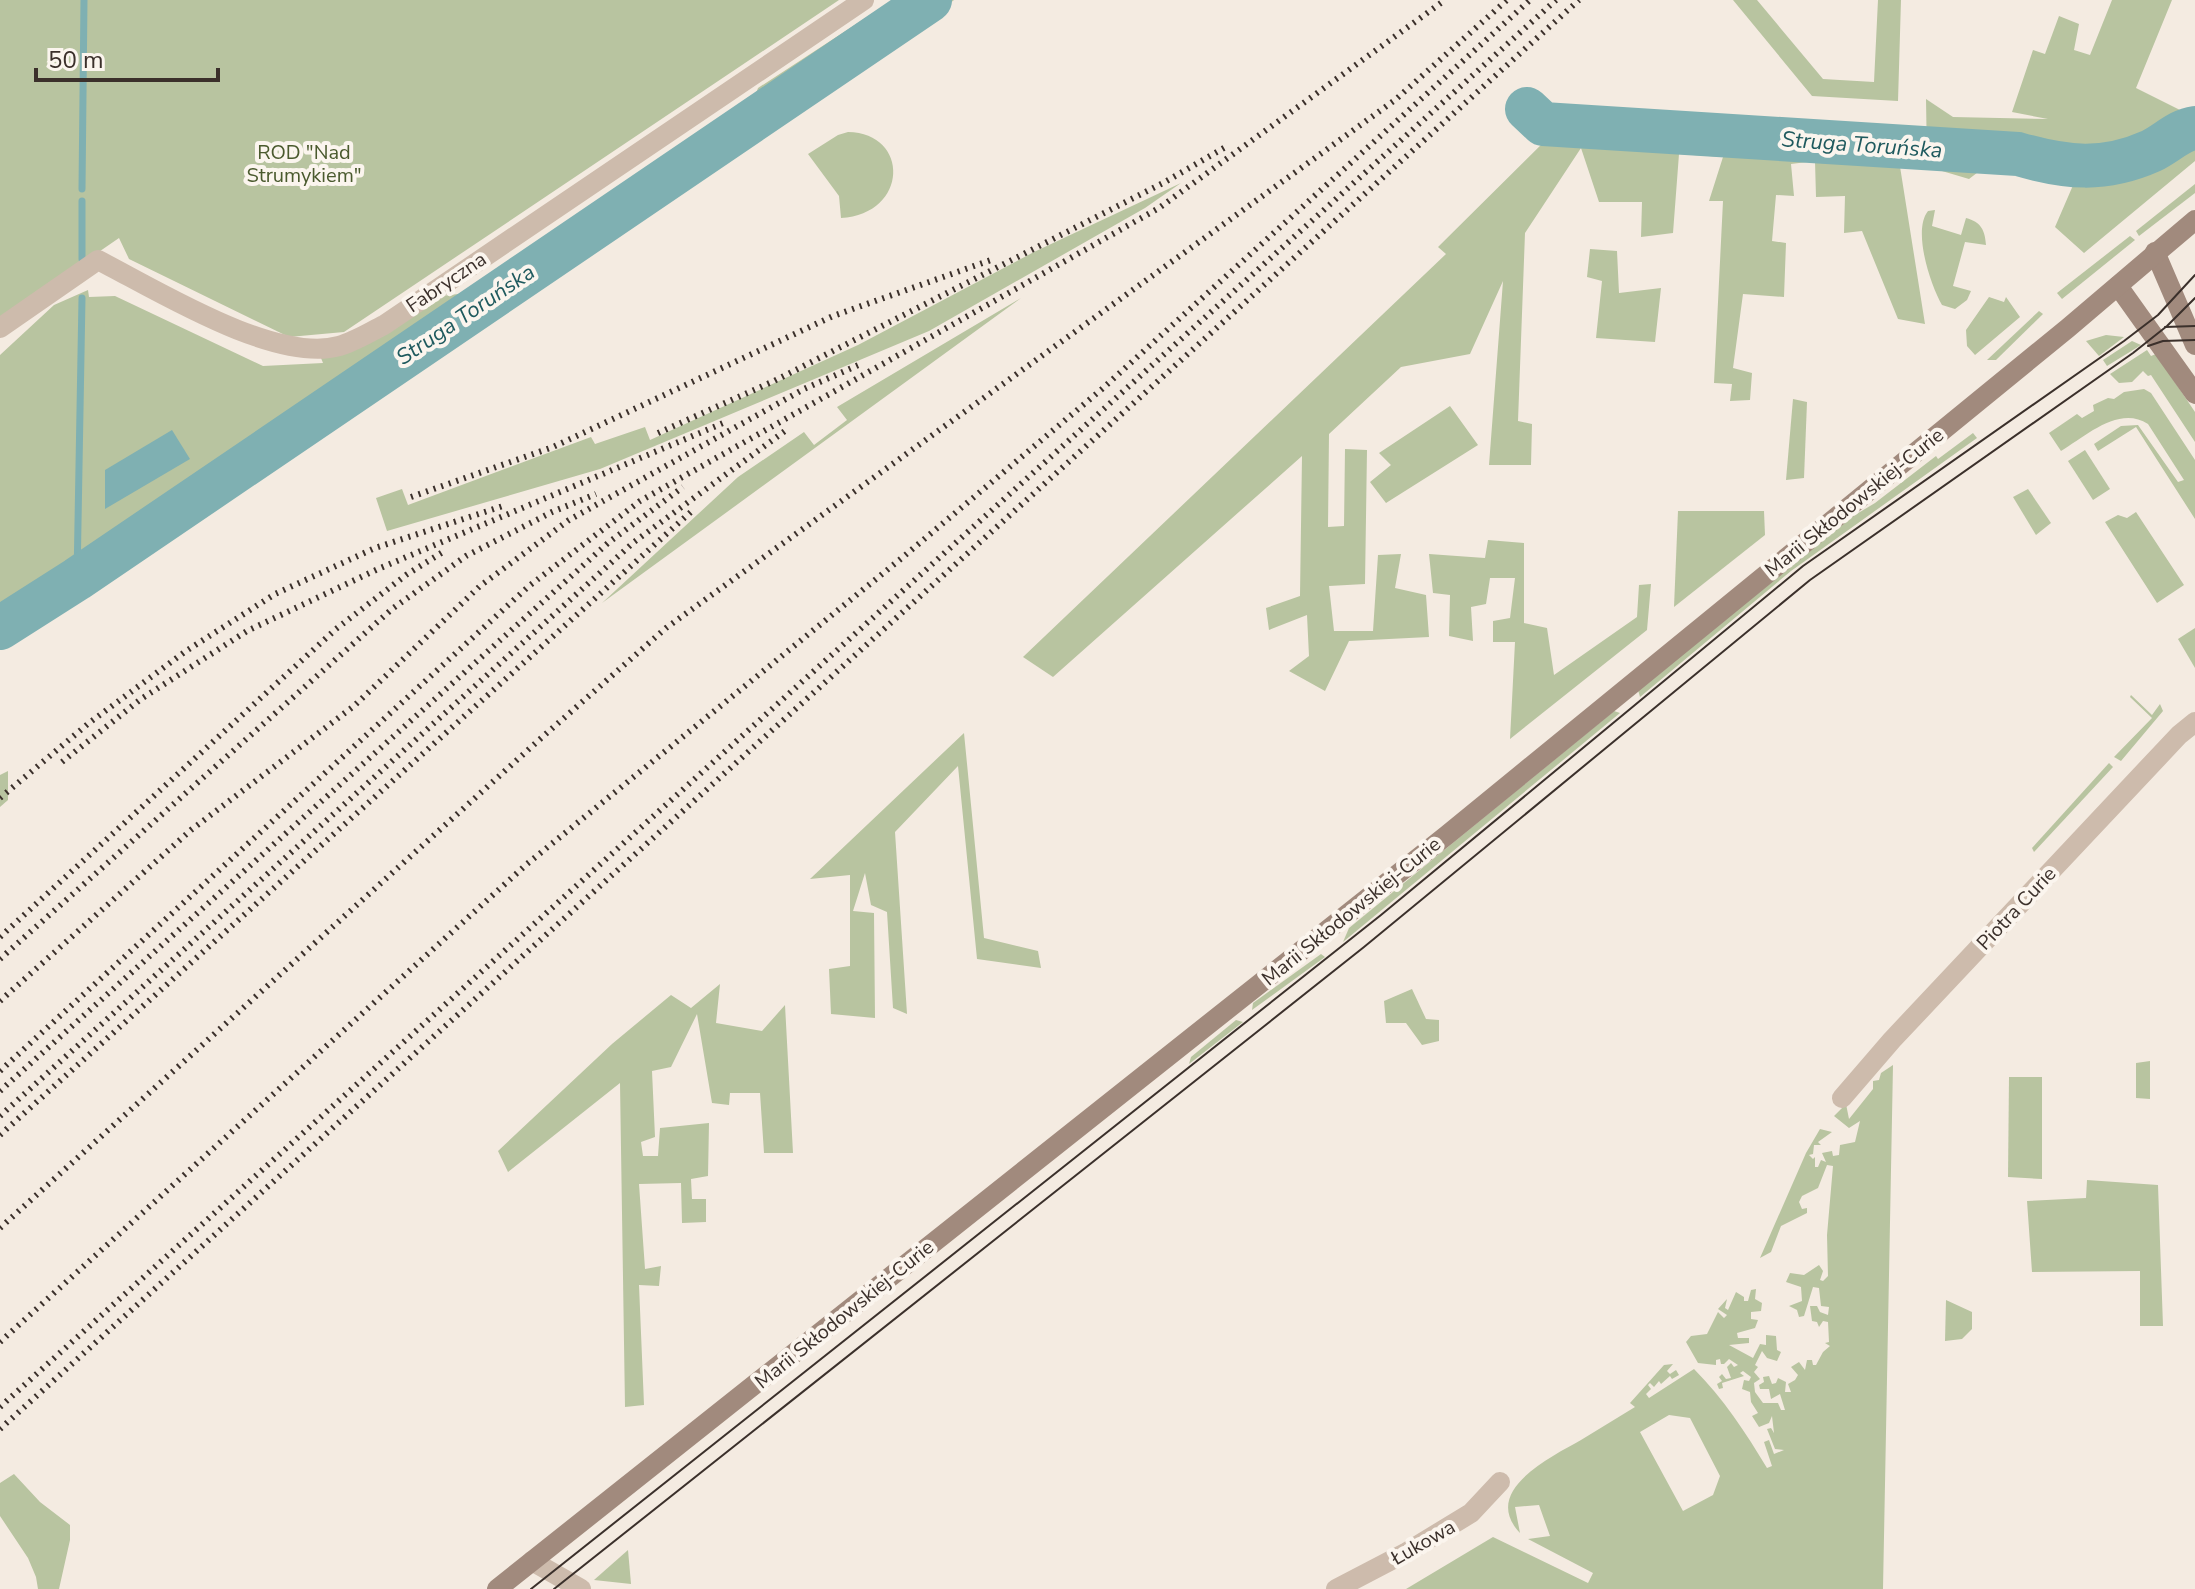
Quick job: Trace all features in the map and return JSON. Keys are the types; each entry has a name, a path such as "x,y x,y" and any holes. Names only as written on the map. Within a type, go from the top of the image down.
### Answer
{"street":[{"name":"Fabryczna","path":"0,328 98,260 241,331 294,346 338,346 384,325 864,0"},
{"name":"Marii Skłodowskiej-Curie","path":"497,1589 1447,835 2195,220"},
{"path":"2155,252 2195,345"},
{"path":"2118,286 2195,394"},
{"name":"Piotra Curie","path":"1842,1098 1892,1040 2179,735 2195,722"},
{"name":"Łukowa","path":"1336,1589 1407,1552 1471,1513 1500,1482"},
{"path":"532,1561 581,1589"}],"green space":[{"name":"ROD \"Nad Strumykiem\"","path":"0,0 839,0 344,332 289,337 129,259 119,238 0,320"},
{"path":"893,0 954,0 934,16 893,36 819,96 762,130 751,107 758,88"},
{"path":"1733,0 1757,0 1823,79 1874,82 1878,0 1901,0 1898,101 1812,96"},
{"path":"2112,0 2172,0 2136,88 2182,111 2175,127 2195,128 2195,161 2084,253 2055,227 2074,183 2002,161 1986,166 1969,179 1942,171 1927,160 1926,99 1953,117 2048,119 2012,112 2033,50 2045,54 2059,16 2079,24 2074,50 2090,55"},
{"path":"730,124 739,142 0,648 0,355 54,305 88,290 89,297 115,296 263,366 323,363 321,358 440,296 468,293"},
{"path":"1555,131 1898,154 1925,324 1898,319 1862,231 1844,233 1845,196 1816,197 1815,161 1791,164 1794,196 1776,195 1772,241 1786,243 1784,297 1743,294 1733,368 1752,373 1750,400 1730,401 1732,384 1714,383 1723,201 1709,201 1723,157 1679,154 1673,233 1641,237 1642,202 1599,202 1581,148 1525,233 1518,421 1532,424 1531,465 1489,465 1503,281 1470,354 1401,367 1329,434 1328,527 1344,526 1345,449 1367,450 1365,584 1329,586 1334,631 1373,631 1378,555 1401,554 1395,588 1426,595 1429,637 1349,641 1325,691 1289,671 1309,656 1307,615 1269,630 1266,608 1300,596 1302,456 1053,677 1023,657 1446,254 1438,247"},
{"path":"848,132 868,136 883,145 891,159 893,174 889,189 880,203 863,213 841,218 839,196 808,154"},
{"path":"1181,183 1145,208 929,331 600,469 387,531 376,498 402,489 408,505 591,437 595,444 645,427 650,440 858,345 1034,252"},
{"path":"2195,184 2195,193 2139,236 2136,231"},
{"path":"1935,210 1932,226 1961,235 1966,218 1979,224 1985,235 1986,245 1965,242 1953,286 1971,291 1967,300 1955,309 1942,305 1922,245 1924,220 1928,211"},
{"path":"2130,236 2135,240 2062,299 2057,293"},
{"path":"1590,249 1617,251 1619,293 1661,288 1655,342 1596,338 1602,281 1587,277"},
{"path":"1989,297 2004,302 2006,297 2020,317 1975,355 1967,346 1966,330"},
{"path":"1021,298 602,603 738,477 804,432 814,445 847,420 837,407"},
{"path":"2039,311 2043,314 1996,360 1987,360"},
{"path":"2106,335 2124,337 2099,356 2086,341"},
{"path":"2132,341 2141,345 2107,366 2103,360"},
{"path":"2147,350 2151,356 2156,354 2195,412 2195,442 2151,375 2143,371 2132,382 2119,383 2110,374"},
{"path":"2144,389 2151,393 2195,460 2195,519 2136,427 2098,451 2094,444 2121,426 2138,425 2178,482 2184,480 2148,424 2137,419 2114,420 2061,451 2049,433 2077,414 2082,418 2094,411 2093,405 2108,398 2114,399 2124,392"},
{"path":"1793,399 1807,402 1804,478 1786,480"},
{"path":"1450,406 1478,445 1386,503 1370,482 1391,465 1379,453"},
{"path":"1973,433 1977,438 1791,571 1640,697 1638,690 1840,524 1875,503 1936,456 1938,459"},
{"path":"2085,450 2110,489 2093,500 2068,461"},
{"path":"2028,489 2051,523 2036,535 2013,497"},
{"path":"1678,511 1764,511 1765,535 1674,607"},
{"path":"2136,512 2184,585 2157,603 2105,522 2118,515 2127,518"},
{"path":"1488,540 1524,543 1524,623 1547,628 1554,675 1637,617 1639,585 1651,584 1647,630 1510,739 1515,642 1493,642 1493,621 1510,618 1515,578 1490,578 1486,604 1471,607 1473,641 1449,636 1450,595 1433,593 1429,554 1485,558"},
{"path":"2195,628 2195,668 2178,639"},
{"path":"2131,695 2152,715 2160,704 2163,711 2121,761 2114,757 2152,718"},
{"path":"1614,711 1620,713 1343,942 1349,928"},
{"path":"964,733 984,938 1038,951 1041,968 977,959 958,766 895,832 907,1014 893,1008 887,912 871,905 865,873 853,911 874,913 875,1018 831,1014 829,969 850,966 850,875 810,879"},
{"path":"2109,763 2113,767 2034,852 2032,848"},
{"path":"8,771 8,800 0,807 0,775"},
{"path":"1321,954 1325,957 1252,1010 1253,1003"},
{"path":"720,984 716,1023 762,1031 785,1005 793,1153 764,1153 760,1093 730,1093 729,1105 712,1103 697,1014 671,1067 652,1071 655,1137 641,1142 643,1156 658,1156 660,1128 709,1123 708,1176 691,1179 692,1199 706,1199 706,1222 682,1223 681,1183 639,1184 645,1269 661,1266 659,1286 639,1285 644,1405 625,1407 620,1083 508,1172 498,1151 612,1044 671,995 691,1008"},
{"path":"1412,989 1426,1019 1439,1020 1439,1041 1422,1045 1406,1023 1386,1023 1384,1001"},
{"path":"1236,1020 1243,1022 1189,1064 1191,1057"},
{"path":"2150,1061 2150,1099 2136,1098 2136,1063"},
{"path":"1893,1065 1883,1589 1406,1589 1493,1537 1588,1583 1593,1573 1528,1539 1550,1536 1539,1505 1515,1507 1520,1533 1510,1518 1508,1503 1524,1477 1538,1466 1635,1407 1630,1403 1664,1365 1673,1364 1667,1371 1670,1374 1676,1370 1679,1375 1672,1379 1670,1376 1661,1384 1659,1381 1654,1387 1650,1383 1651,1389 1646,1394 1649,1398 1694,1369 1734,1416 1767,1468 1772,1466 1764,1442 1769,1440 1774,1454 1784,1450 1775,1449 1767,1429 1771,1428 1774,1433 1772,1416 1769,1423 1759,1427 1752,1416 1758,1413 1751,1402 1750,1392 1742,1389 1744,1380 1749,1381 1751,1377 1743,1371 1740,1373 1744,1376 1722,1383 1723,1388 1719,1389 1717,1384 1722,1381 1719,1377 1722,1374 1726,1379 1731,1378 1727,1367 1731,1363 1734,1367 1738,1365 1729,1359 1724,1364 1720,1359 1716,1360 1716,1365 1698,1363 1686,1342 1691,1336 1707,1334 1718,1312 1724,1318 1727,1315 1718,1309 1727,1299 1725,1308 1728,1310 1736,1292 1748,1301 1751,1290 1756,1289 1755,1299 1762,1303 1761,1311 1751,1312 1751,1319 1758,1320 1755,1328 1737,1333 1738,1338 1749,1338 1749,1343 1729,1345 1753,1358 1760,1344 1766,1345 1766,1335 1776,1336 1777,1350 1781,1352 1777,1361 1767,1358 1762,1351 1755,1365 1758,1367 1754,1372 1760,1379 1754,1383 1755,1392 1763,1403 1778,1403 1781,1410 1785,1410 1780,1394 1771,1399 1769,1389 1760,1389 1763,1377 1769,1376 1772,1384 1778,1378 1786,1382 1785,1392 1791,1392 1788,1384 1798,1375 1791,1367 1799,1362 1805,1370 1807,1360 1812,1360 1816,1365 1830,1346 1825,1343 1829,1342 1828,1322 1823,1321 1819,1327 1817,1322 1812,1321 1810,1306 1817,1306 1820,1312 1828,1315 1829,1307 1821,1306 1819,1288 1813,1287 1804,1316 1799,1317 1797,1310 1789,1306 1802,1301 1801,1287 1786,1282 1790,1273 1804,1275 1819,1265 1823,1271 1820,1280 1828,1276 1827,1235 1833,1166 1827,1165 1818,1188 1802,1196 1799,1202 1802,1209 1807,1208 1807,1213 1781,1226 1771,1252 1760,1258 1806,1153 1820,1129 1832,1132 1818,1142 1821,1145 1814,1145 1813,1154 1809,1155 1813,1159 1815,1157 1815,1167 1821,1160 1826,1162 1822,1153 1832,1151 1833,1156 1839,1155 1840,1145 1855,1142 1860,1121 1849,1128 1834,1116 1846,1104 1849,1119 1873,1089 1873,1081 1879,1080 1881,1073","holes":["1669,1415 1690,1418 1720,1476 1713,1495 1683,1511 1640,1432"]},
{"path":"2009,1077 2042,1077 2042,1179 2008,1177"},
{"path":"2087,1180 2158,1185 2163,1326 2140,1326 2140,1271 2032,1272 2027,1201 2086,1198"},
{"path":"1946,1300 1972,1312 1972,1329 1962,1339 1945,1341"},
{"path":"14,1474 40,1502 70,1525 70,1540 59,1589 38,1589 28,1558 0,1516 0,1483"},
{"path":"628,1550 631,1584 594,1580"}],"water":[{"path":"172,430 190,459 105,509 105,470"}],"waterway":[{"path":"82,189 84,0"},
{"name":"Struga Toruńska","path":"0,628 77,579 930,0"},
{"name":"Struga Toruńska","path":"1527,109 1543,124 2018,154 2085,166 2134,158 2183,131 2195,128"},
{"path":"82,201 82,259"},
{"path":"77,579 82,298"}],"tram line":[{"path":"531,1589 1381,915 1803,566 2124,341 2158,315 2195,275"},
{"path":"554,1589 1364,947 1810,580 2133,353 2195,298"},
{"path":"2165,327 2195,326"},
{"path":"2148,346 2163,341 2195,340"}],"railway":[{"path":"0,1071 529,586 640,501 1159,208 1445,0"},
{"path":"0,1228 666,628 1395,100 1507,0"},
{"path":"0,1342 527,864 903,557 1102,389 1530,0"},
{"path":"0,1407 1556,0"},
{"path":"0,1429 1579,0"},
{"path":"658,433 774,381 1163,183 1229,145"},
{"path":"411,497 553,447 833,316 991,260"},
{"path":"0,1001 191,830 354,706 480,586 569,520 804,389 863,363"},
{"path":"62,762 141,699 247,631 378,569 728,421"},
{"path":"0,1116 634,542 789,428"},
{"path":"0,1091 608,543 683,487"},
{"path":"0,959 392,609 466,556 552,512 596,494"},
{"path":"0,798 89,723 186,651 275,594 375,548 506,505"},
{"path":"0,1135 693,510"},
{"path":"0,937 336,629 406,575 446,550"}]}
